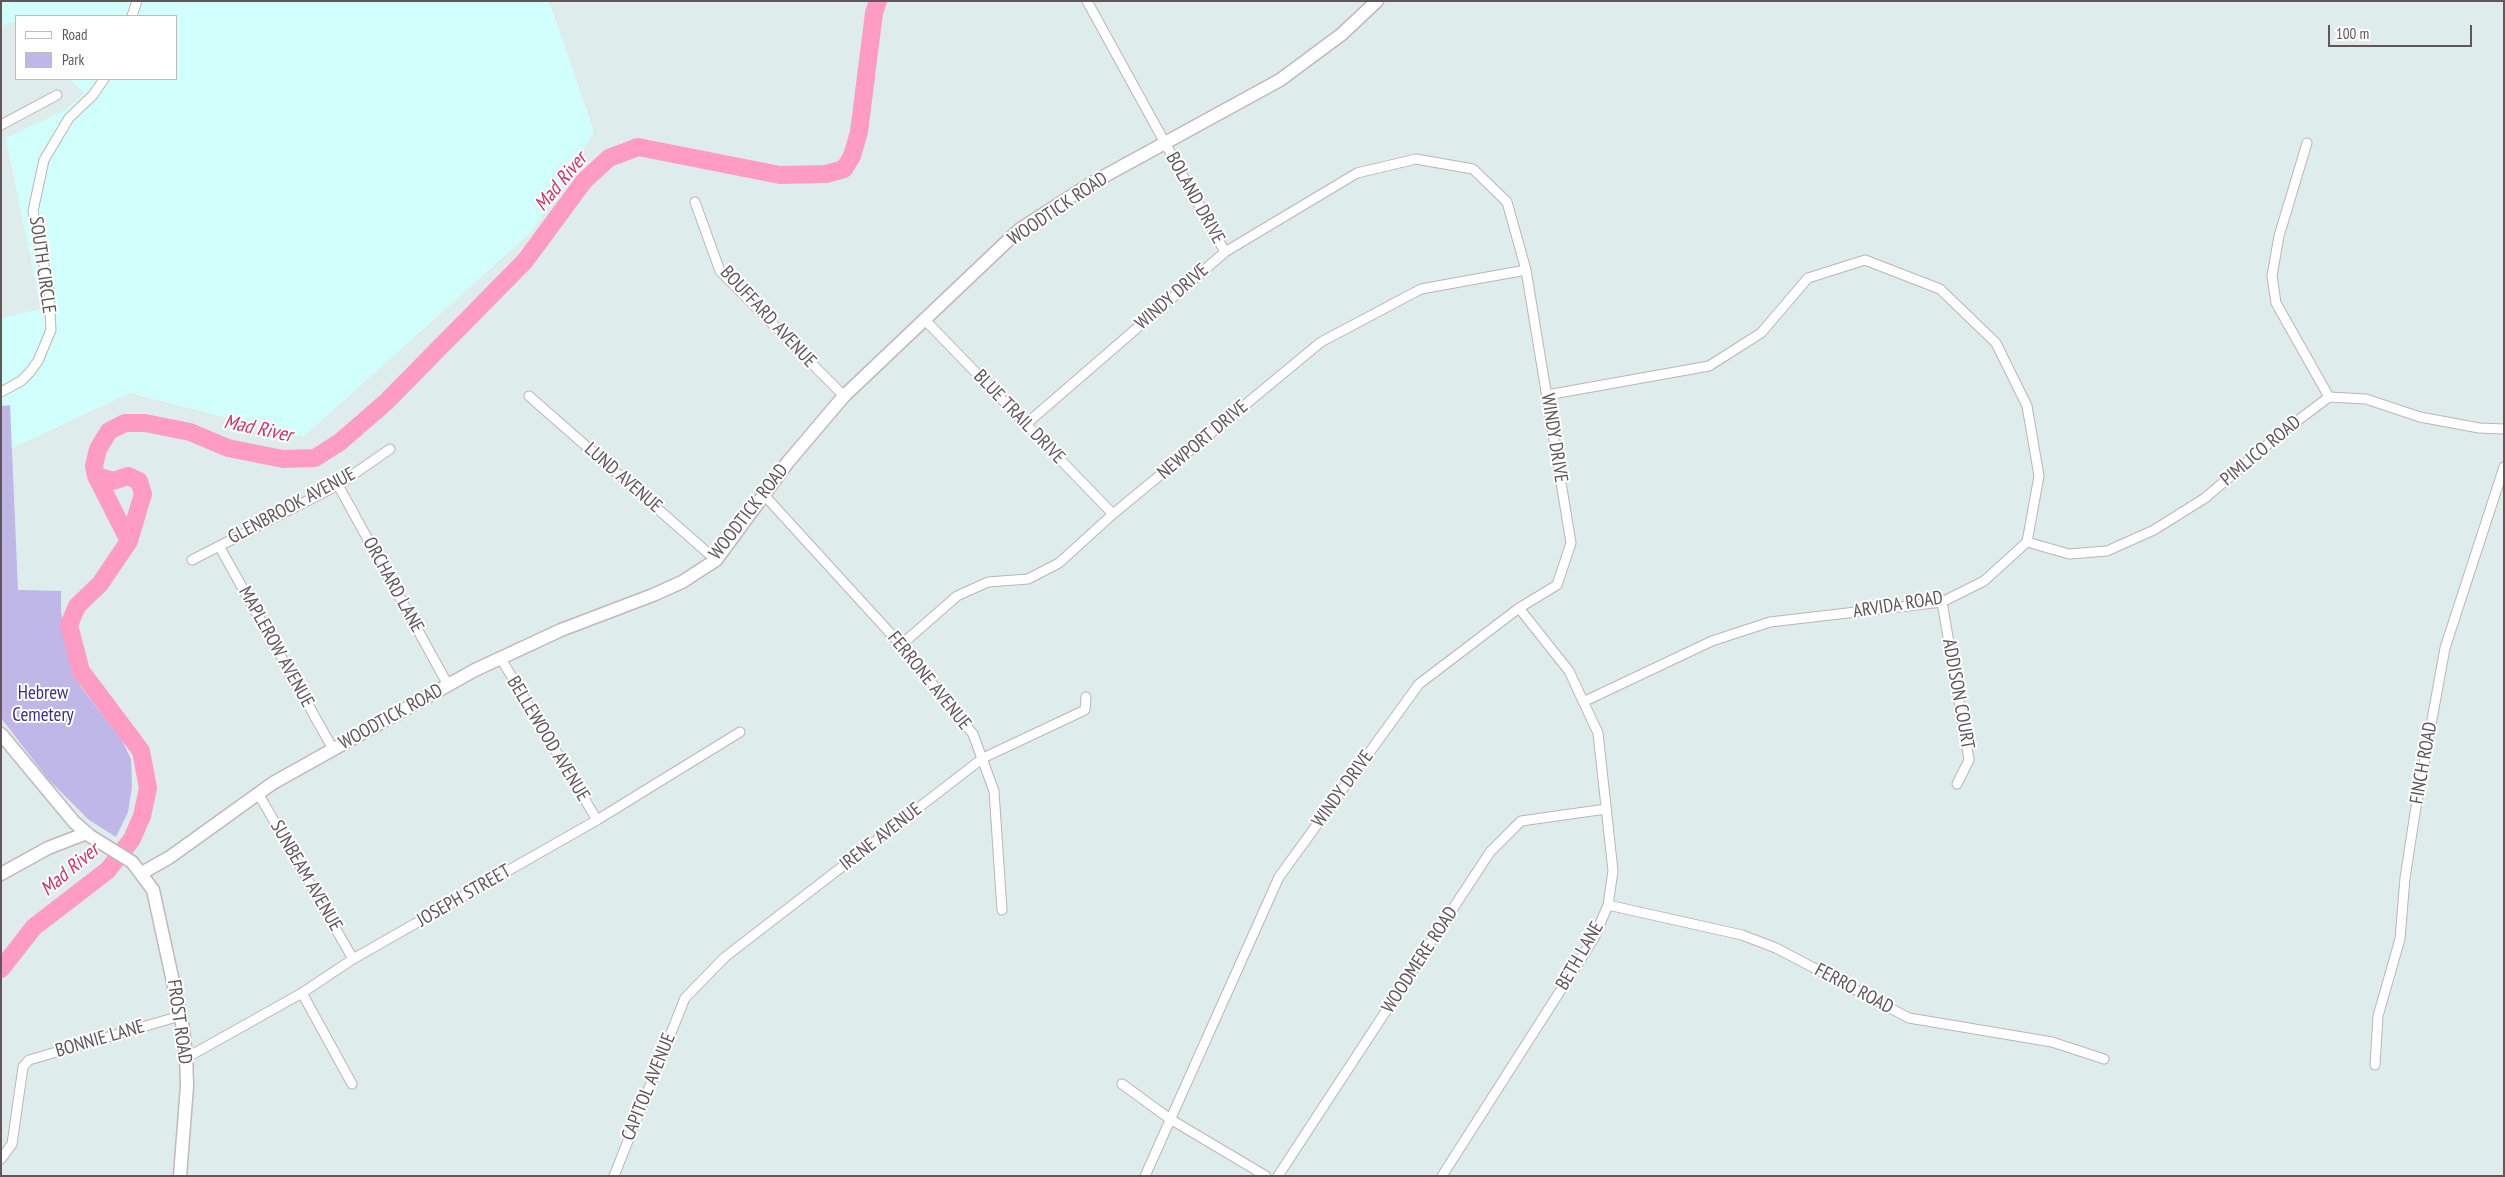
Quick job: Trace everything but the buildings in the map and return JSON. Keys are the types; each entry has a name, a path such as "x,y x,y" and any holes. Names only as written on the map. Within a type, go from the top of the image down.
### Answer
{"main road":[{"name":"WOODTICK ROAD","path":"142,873 170,857 258,793 333,748 448,685 500,657 560,630 682,582 716,560 765,496 788,462 844,396 1019,230 1090,184 1280,80 1342,34 1377,1"},
{"path":"1,734 36,778 87,833 129,860 142,873"},
{"path":"1,874 55,844 87,833"},
{"name":"FROST ROAD","path":"142,873 155,894 180,1016 186,1058 187,1086 180,1176"}],"street":[{"path":"132,15 137,1"},
{"name":"BOLAND DRIVE","path":"1087,1 1225,252"},
{"name":"SOUTH CIRCLE","path":"1,392 21,381 30,372 38,361 50,330 49,289 33,211 44,160 69,118 93,95 103,80"},
{"path":"1,125 57,95"},
{"path":"2308,143 2279,236 2272,276 2276,303 2329,397 2366,399 2420,417 2479,428 2504,429"},
{"name":"WINDY DRIVE","path":"1026,424 1225,252 1357,173 1416,159 1474,170 1507,202 1526,270 1571,543 1557,585 1519,608 1419,684 1279,877 1145,1176"},
{"name":"BOUFFARD AVENUE","path":"695,202 720,271 844,396"},
{"path":"1547,395 1709,366 1761,333 1808,278 1865,260 1940,289 1996,343 2027,406 2039,476 2027,542"},
{"name":"NEWPORT DRIVE","path":"901,645 957,596 988,582 1028,579 1059,563 1113,514 1321,342 1421,289 1526,270"},
{"name":"BLUE TRAIL DRIVE","path":"924,319 1113,514"},
{"name":"LUND AVENUE","path":"529,396 716,560"},
{"name":"PIMLICO ROAD","path":"2027,542 2069,554 2106,551 2154,530 2205,498 2281,433 2329,397"},
{"name":"GLENBROOK AVENUE","path":"192,560 338,485 390,449"},
{"name":"FINCH ROAD","path":"2375,1065 2378,1016 2400,939 2405,878 2414,813 2445,648 2504,467"},
{"name":"ORCHARD LANE","path":"338,485 448,685"},
{"name":"FERRONE AVENUE","path":"765,496 901,645 973,734 994,791 1002,910"},
{"name":"ARVIDA ROAD","path":"1583,702 1712,641 1770,622 1942,602 1984,581 2027,542"},
{"name":"MAPLEROW AVENUE","path":"219,546 333,748"},
{"name":"ADDISON COURT","path":"1942,602 1969,760 1957,784"},
{"name":"BETH LANE","path":"1442,1176 1594,938 1608,905 1613,871 1598,733 1569,672 1519,608"},
{"name":"BELLEWOOD AVENUE","path":"500,657 596,820"},
{"name":"IRENE AVENUE","path":"685,998 725,957 983,758 1085,710 1086,697"},
{"name":"JOSEPH STREET","path":"186,1058 302,993 353,959 596,820 740,732"},
{"name":"SUNBEAM AVENUE","path":"258,793 353,959"},
{"name":"WOODMERE ROAD","path":"1278,1176 1490,852 1521,821 1606,809"},
{"name":"FERRO ROAD","path":"1608,905 1742,935 1776,948 1909,1018 2052,1042 2104,1059"},
{"path":"302,993 352,1084"},
{"name":"CAPITOL AVENUE","path":"614,1176 685,998"},
{"name":"BONNIE LANE","path":"1,1159 12,1144 23,1067 29,1060 180,1016"},
{"path":"1122,1084 1170,1119 1266,1176"}],"shaded area":[{"path":"1,1 549,1 594,132 531,232 303,437 130,393 10,449 1,409 1,318 41,309 6,138 64,111 85,93 70,80 178,80 178,15 15,15 15,21 1,26"}],"green space":[{"name":"Hebrew Cemetery","path":"10,405 18,590 61,591 61,611 65,641 81,687 122,740 131,759 132,787 128,812 116,837 89,820 48,779 1,718 1,406"}],"waterway":[{"name":"Mad River","path":"1,969 34,927 108,870 132,839 142,816 148,788 141,751 81,671 69,625 77,606 100,584 129,541 143,494 139,481 128,476 113,481 96,476 94,466 98,449 109,431 125,423 145,423 190,432 228,448 283,459 315,458 340,442 386,402 525,261 584,181 609,158 638,147 780,175 826,174 844,169 852,156 859,132 874,13 878,1"},
{"path":"96,476 129,541"}]}
